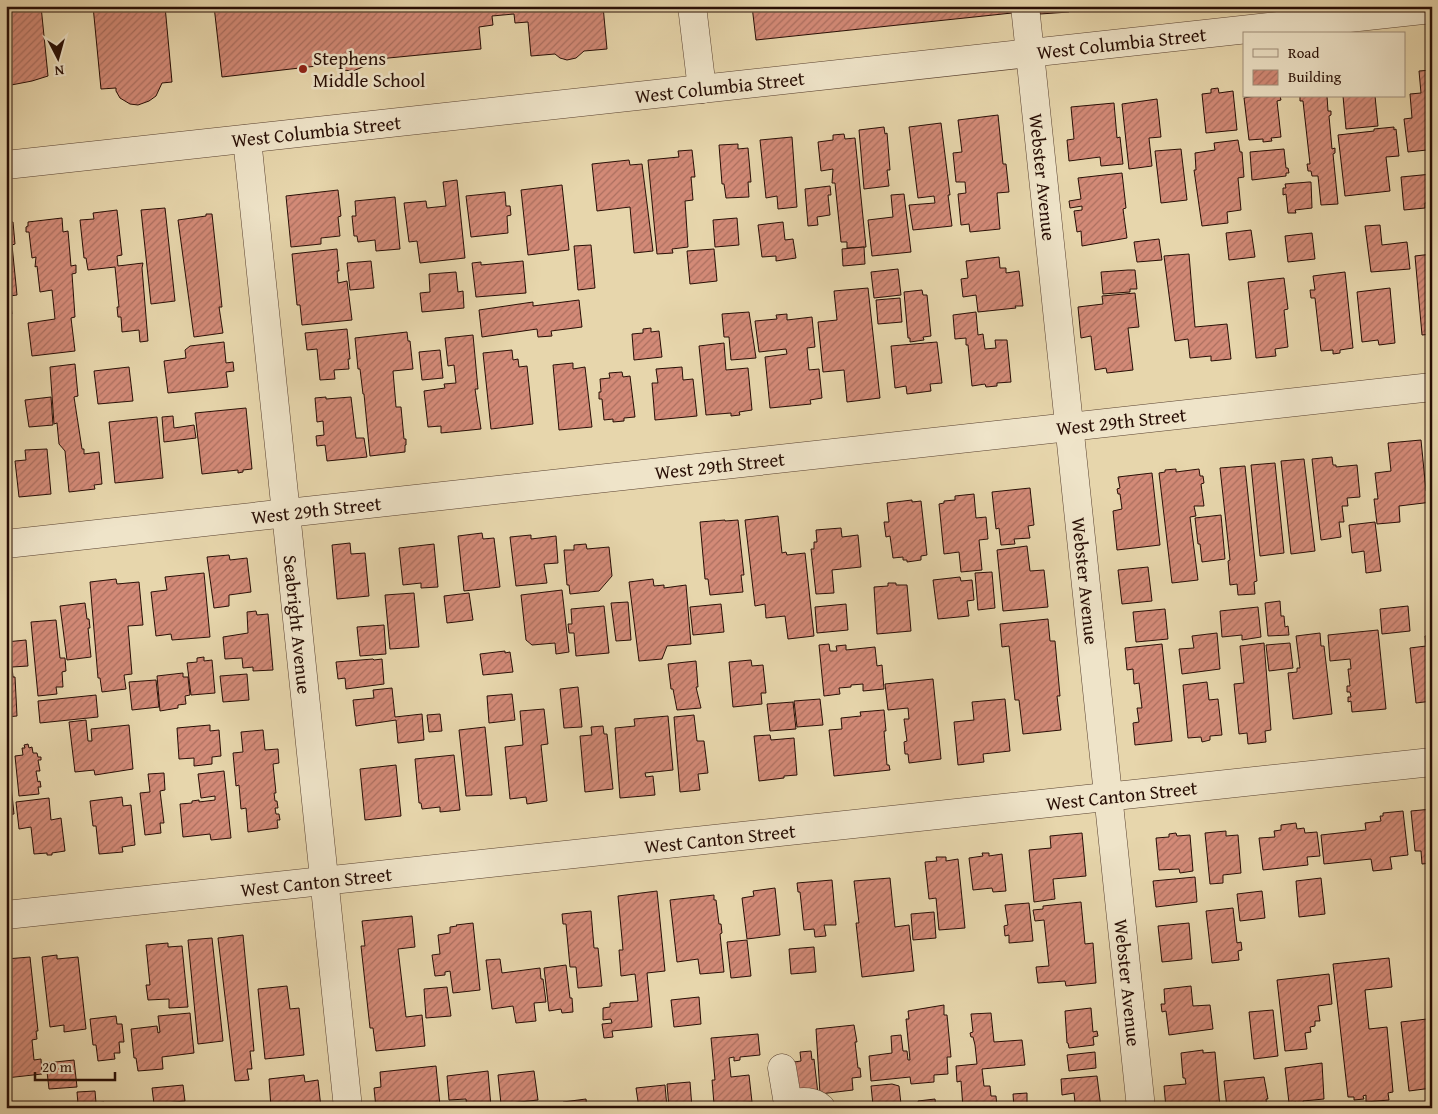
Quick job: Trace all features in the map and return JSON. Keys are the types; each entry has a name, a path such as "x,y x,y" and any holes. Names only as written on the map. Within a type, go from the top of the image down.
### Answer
{"street":[{"path":"692,6 702,89"},
{"name":"Webster Avenue","path":"1025,6 1141,1108"},
{"name":"West Columbia Street","path":"6,165 1432,10"},
{"name":"Seabright Avenue","path":"247,139 348,1108"},
{"name":"West 29th Street","path":"6,544 1432,388"},
{"name":"West Canton Street","path":"6,915 1432,762"},
{"path":"782,1068 787,1098 790,1103 807,1102 819,1105 821,1108"}],"building":[{"path":"6,6 41,6 48,76 6,86"},
{"path":"93,6 165,6 172,82 162,83 156,96 149,101 138,105 130,104 120,98 116,88 101,89"},
{"path":"214,6 603,6 607,49 584,51 576,58 567,60 555,54 531,56 528,22 515,23 514,14 492,16 493,25 479,27 481,49 368,60 365,66 353,71 343,70 334,64 222,77"},
{"path":"752,6 1011,6 1012,13 756,40"},
{"path":"1039,6 1069,6 1069,12 1040,14"},
{"path":"1072,6 1101,6 1101,8 1072,11"},
{"path":"1432,70 1432,152 1427,153 1427,150 1408,152 1404,119 1412,118 1410,94 1421,93 1419,71"},
{"path":"1218,88 1219,93 1233,91 1237,130 1206,133 1202,94 1211,93 1211,89"},
{"path":"1244,98 1280,98 1281,100 1277,101 1281,137 1271,138 1272,141 1263,142 1263,139 1249,140"},
{"path":"1300,98 1327,98 1328,111 1331,111 1329,116 1332,149 1335,148 1335,153 1333,154 1338,204 1321,205 1318,176 1312,176 1311,171 1308,171 1307,164 1310,164 1303,101 1300,101"},
{"path":"1343,98 1375,98 1378,126 1346,129"},
{"path":"1157,99 1161,137 1149,138 1152,166 1129,169 1122,104"},
{"path":"1114,103 1117,138 1120,137 1123,164 1101,166 1100,157 1069,161 1067,140 1074,139 1071,107"},
{"path":"998,115 1003,164 1006,164 1009,192 997,193 1000,229 970,232 969,224 961,225 958,194 966,193 965,182 956,182 953,153 962,152 958,120"},
{"path":"941,123 952,226 913,230 909,205 935,203 934,196 918,198 909,127"},
{"path":"884,127 885,134 887,133 890,170 887,170 889,186 864,189 859,130"},
{"path":"1394,127 1394,130 1396,129 1399,156 1386,157 1390,191 1345,196 1338,135"},
{"path":"844,134 845,139 855,138 866,247 847,248 847,242 841,242 835,183 832,183 833,169 821,171 818,142 833,140 833,135"},
{"path":"792,137 797,207 778,209 777,196 766,198 760,140"},
{"path":"1238,140 1240,152 1242,152 1244,177 1238,178 1241,210 1227,212 1228,223 1202,226 1194,170 1196,170 1195,153 1215,150 1214,143"},
{"path":"738,144 738,149 748,148 751,182 748,182 749,197 726,198 724,184 722,184 719,145"},
{"path":"1181,149 1187,200 1161,203 1155,151"},
{"path":"1284,149 1286,168 1288,168 1289,173 1286,173 1286,176 1252,180 1250,152"},
{"path":"692,150 695,177 691,177 693,200 685,201 688,247 672,249 673,253 657,254 648,160 679,157 678,151"},
{"path":"629,160 630,165 642,164 653,251 634,253 630,207 597,211 592,164"},
{"path":"1122,173 1126,208 1123,209 1127,238 1082,246 1081,231 1077,232 1074,211 1082,210 1082,206 1070,208 1069,201 1081,199 1078,178"},
{"path":"1432,174 1432,202 1425,203 1425,208 1404,210 1401,177"},
{"path":"457,180 465,258 420,263 417,241 409,242 404,203 426,201 427,208 446,206 443,182"},
{"path":"1311,182 1312,208 1295,210 1296,213 1288,213 1286,194 1283,195 1283,188 1286,188 1285,184"},
{"path":"562,185 569,250 528,255 521,190"},
{"path":"830,186 831,195 828,195 830,215 817,217 818,225 808,226 805,189"},
{"path":"338,190 341,216 338,217 340,236 321,238 321,244 291,247 286,196"},
{"path":"505,192 506,206 510,206 511,215 507,216 508,233 471,237 466,196"},
{"path":"904,194 911,252 872,256 868,220 893,217 891,195"},
{"path":"395,197 400,249 376,251 375,240 358,242 357,236 354,236 352,216 356,216 355,201"},
{"path":"165,208 175,301 151,304 141,210"},
{"path":"117,210 122,255 117,256 118,266 143,263 148,341 140,342 139,330 122,332 121,317 118,317 117,307 119,307 115,267 88,270 86,258 84,258 80,220 94,219 93,213"},
{"path":"206,214 212,214 222,307 219,307 223,333 194,337 178,220 206,216"},
{"path":"62,218 63,232 68,231 71,266 76,265 76,273 72,274 75,317 71,318 75,351 32,356 28,323 55,319 52,290 40,292 37,266 35,267 36,257 32,258 29,232 26,232 26,227 28,222"},
{"path":"737,218 739,245 715,247 713,220"},
{"path":"6,222 13,222 15,244 12,245 17,295 10,296 12,314 6,314"},
{"path":"783,222 785,240 793,239 796,258 776,261 776,256 762,257 758,225"},
{"path":"1380,225 1382,245 1407,242 1410,269 1371,272 1365,226"},
{"path":"1251,230 1255,257 1229,260 1226,233"},
{"path":"1312,233 1315,259 1288,262 1285,236"},
{"path":"1159,239 1162,260 1137,262 1134,242"},
{"path":"591,245 595,288 578,290 574,246"},
{"path":"864,247 865,264 843,266 842,249"},
{"path":"337,249 338,283 347,281 352,320 302,325 300,305 297,305 292,254"},
{"path":"714,249 717,281 690,284 687,251"},
{"path":"1189,254 1195,327 1227,324 1231,359 1211,361 1211,356 1190,358 1188,339 1175,341 1164,256"},
{"path":"1432,254 1432,334 1422,335 1415,256"},
{"path":"999,257 1000,268 1006,268 1006,273 1019,271 1023,306 978,312 976,295 963,297 961,279 968,278 966,261"},
{"path":"371,261 374,288 350,290 347,263"},
{"path":"523,261 526,293 476,297 472,263 481,262 481,265"},
{"path":"898,269 901,295 874,298 871,272"},
{"path":"1135,270 1137,289 1130,289 1130,292 1103,294 1101,272"},
{"path":"456,272 458,292 463,291 464,308 422,312 420,293 430,292 429,274"},
{"path":"1345,272 1353,348 1340,350 1340,353 1333,354 1333,350 1321,351 1315,298 1311,298 1310,290 1315,290 1313,276"},
{"path":"1284,278 1288,309 1284,310 1288,347 1275,349 1276,356 1256,358 1248,282"},
{"path":"868,288 880,398 847,402 844,370 823,372 818,322 837,320 834,291"},
{"path":"1390,288 1395,343 1379,345 1378,340 1362,342 1357,292"},
{"path":"922,290 923,295 927,295 931,336 923,337 924,340 910,342 910,338 908,338 904,292"},
{"path":"1135,293 1139,327 1128,328 1133,370 1107,373 1106,368 1095,370 1091,336 1081,338 1078,307 1103,304 1102,296"},
{"path":"900,298 902,322 878,324 876,300"},
{"path":"579,300 582,327 551,331 552,336 538,337 537,329 482,337 479,310 533,302 533,306"},
{"path":"749,312 756,358 731,360 729,337 724,337 722,314"},
{"path":"976,312 978,335 983,334 985,349 996,348 995,340 1007,340 1011,382 997,383 997,386 986,387 985,384 972,386 968,345 966,345 966,338 955,339 953,315"},
{"path":"787,314 787,320 812,317 815,347 807,348 809,370 819,369 822,398 810,400 811,404 770,408 765,357 787,354 786,349 759,352 755,321 777,319 776,315"},
{"path":"651,328 651,332 659,331 662,357 634,360 632,334 643,333 643,329"},
{"path":"347,329 349,369 334,370 335,379 320,380 317,349 307,350 305,333"},
{"path":"407,332 408,341 410,341 413,369 393,371 396,407 401,407 404,439 406,439 405,452 370,456 364,394 360,369 358,369 355,338"},
{"path":"473,335 478,389 475,389 481,429 441,433 441,426 428,427 424,391 445,388 444,384 456,383 454,365 448,366 445,338"},
{"path":"224,342 226,363 233,362 234,371 226,372 228,387 168,393 164,361 186,358 185,350 190,346"},
{"path":"937,342 942,383 930,384 931,391 907,394 906,386 895,388 891,346"},
{"path":"724,343 726,370 748,368 752,410 739,412 740,415 731,416 731,413 706,415 699,346"},
{"path":"440,350 443,378 422,380 419,352"},
{"path":"512,350 513,360 518,359 519,367 527,366 533,424 491,429 483,353"},
{"path":"573,363 573,369 585,367 592,427 559,430 553,365"},
{"path":"75,364 78,396 74,397 82,449 84,449 84,454 99,452 102,484 94,485 95,489 69,492 65,451 59,444 57,423 54,424 50,367"},
{"path":"129,367 133,401 98,404 94,371"},
{"path":"682,367 683,380 693,379 697,416 655,420 652,383 658,383 656,369"},
{"path":"622,372 623,377 630,376 635,417 624,418 624,421 613,422 613,419 604,420 602,399 599,399 599,392 601,392 600,379 610,378 609,373"},
{"path":"51,397 53,425 29,427 25,400"},
{"path":"326,397 326,399 351,397 356,438 364,438 367,457 327,461 325,445 317,446 316,436 324,435 323,421 317,422 315,398"},
{"path":"246,408 252,469 243,470 243,472 238,473 238,470 202,474 195,413"},
{"path":"173,416 174,428 194,425 196,438 164,442 162,417"},
{"path":"157,417 163,478 115,483 109,422"},
{"path":"1421,440 1426,491 1432,490 1432,502 1399,506 1400,522 1377,524 1374,499 1378,499 1375,473 1391,471 1388,443"},
{"path":"47,449 51,494 19,497 15,461 26,460 25,450"},
{"path":"1332,457 1333,465 1336,465 1336,467 1357,465 1360,497 1347,498 1348,506 1342,506 1344,522 1339,522 1341,537 1321,540 1312,459"},
{"path":"1304,459 1315,551 1291,554 1281,461"},
{"path":"1275,463 1284,553 1260,556 1251,465"},
{"path":"1245,466 1257,581 1254,582 1255,594 1238,595 1237,584 1230,585 1228,561 1230,560 1220,468"},
{"path":"1176,469 1176,472 1199,469 1204,483 1201,484 1204,506 1194,506 1196,516 1190,517 1198,580 1172,583 1159,473 1165,472 1165,470"},
{"path":"1152,473 1160,545 1117,550 1113,511 1122,509 1120,494 1118,494 1117,489 1120,488 1118,477"},
{"path":"1030,488 1034,525 1028,526 1030,538 1014,539 1015,544 1001,545 999,528 996,529 992,492"},
{"path":"974,494 976,518 986,517 988,539 979,540 982,570 961,572 959,552 944,554 939,504 944,503 944,501 955,500 955,496"},
{"path":"912,500 912,502 921,501 927,555 921,556 921,560 907,562 907,560 903,560 903,557 893,558 890,536 886,537 884,522 889,522 887,503"},
{"path":"1221,515 1225,559 1202,562 1195,518"},
{"path":"778,516 782,553 786,552 787,555 805,553 814,636 788,639 785,616 766,618 765,604 755,606 745,520"},
{"path":"738,520 744,575 741,575 743,592 710,595 708,579 705,579 700,522"},
{"path":"1375,522 1381,571 1366,573 1364,551 1352,553 1349,525"},
{"path":"841,528 842,537 858,535 861,567 832,570 834,593 816,594 811,549 814,549 814,542 817,542 816,530"},
{"path":"482,533 483,539 494,538 500,587 464,591 458,536"},
{"path":"531,535 531,539 556,536 558,563 544,564 547,583 516,586 510,537"},
{"path":"350,543 351,554 365,553 369,596 337,599 332,545"},
{"path":"434,544 438,587 421,588 421,583 403,585 399,548"},
{"path":"586,544 587,549 609,547 612,576 599,591 570,594 569,585 567,585 564,550 574,550 574,545"},
{"path":"1027,546 1030,571 1044,570 1048,607 1003,611 997,550"},
{"path":"229,555 230,560 247,558 251,592 229,595 229,606 214,608 207,557"},
{"path":"1148,567 1152,601 1122,604 1118,570"},
{"path":"992,572 995,608 978,610 975,573"},
{"path":"204,573 210,637 172,640 171,634 156,636 151,592 167,590 165,577"},
{"path":"960,577 961,581 972,580 974,600 967,601 969,616 938,619 933,580"},
{"path":"116,579 117,584 139,582 143,625 128,626 132,674 124,675 126,689 102,692 100,678 98,678 90,582"},
{"path":"653,579 654,586 664,585 664,588 686,585 691,644 667,646 662,659 639,661 629,582"},
{"path":"888,583 907,585 911,631 877,634 874,587 888,586"},
{"path":"562,590 569,652 556,654 555,643 532,645 526,640 521,595"},
{"path":"414,593 419,647 390,649 385,595"},
{"path":"469,593 473,620 447,623 444,596"},
{"path":"1280,601 1281,616 1284,616 1285,627 1288,626 1289,635 1268,636 1265,603"},
{"path":"628,602 631,640 616,641 611,603"},
{"path":"85,603 90,628 88,628 91,657 67,660 60,606"},
{"path":"721,604 724,632 693,635 690,607"},
{"path":"846,604 848,630 817,633 815,607"},
{"path":"604,606 609,653 576,656 574,633 569,633 568,624 572,624 571,609"},
{"path":"1408,606 1410,631 1382,634 1380,609"},
{"path":"1258,607 1261,637 1242,640 1242,635 1222,637 1220,611"},
{"path":"1165,609 1168,639 1136,642 1133,612"},
{"path":"256,611 257,615 268,614 273,670 253,671 253,667 243,668 242,658 225,659 223,637 248,633 247,612"},
{"path":"1048,619 1050,641 1055,641 1060,696 1057,696 1061,730 1023,734 1019,700 1015,700 1009,646 1002,647 1000,624"},
{"path":"56,620 60,658 65,658 66,671 62,672 63,687 56,687 57,694 38,696 31,622"},
{"path":"384,625 386,654 360,656 357,627"},
{"path":"1378,630 1386,709 1352,712 1351,701 1348,702 1348,697 1351,697 1350,692 1347,692 1347,686 1350,686 1348,669 1351,669 1350,659 1330,661 1328,635"},
{"path":"1217,633 1220,669 1182,674 1179,649 1194,648 1192,636"},
{"path":"1320,633 1321,646 1324,646 1332,714 1293,719 1288,673 1297,672 1297,668 1300,668 1296,636"},
{"path":"1432,635 1432,701 1416,703 1410,648 1426,646 1425,636"},
{"path":"26,640 28,666 12,667 13,677 15,677 17,716 6,717 6,642"},
{"path":"1264,643 1271,730 1265,731 1266,742 1248,744 1247,733 1239,734 1234,684 1244,683 1240,646"},
{"path":"1290,643 1293,668 1269,671 1266,645"},
{"path":"829,644 830,651 837,651 836,646 846,645 846,650 875,647 877,666 882,665 884,689 863,691 863,684 851,685 851,687 839,688 840,694 824,696 819,645"},
{"path":"1162,644 1172,741 1135,745 1133,723 1139,722 1137,708 1142,708 1139,683 1134,684 1133,669 1127,670 1125,648"},
{"path":"505,651 505,653 510,652 513,672 483,675 480,654"},
{"path":"204,657 204,661 212,660 215,693 191,695 187,663 197,662 197,658"},
{"path":"382,659 384,684 346,689 345,678 338,679 336,662"},
{"path":"751,660 752,666 763,665 766,693 761,693 762,704 733,707 729,662"},
{"path":"696,661 698,687 696,687 701,708 677,710 673,689 671,689 668,664"},
{"path":"183,673 183,677 188,677 190,695 185,696 186,704 178,705 178,708 160,711 157,676"},
{"path":"247,674 249,700 223,702 220,676"},
{"path":"933,679 941,759 909,763 908,754 905,754 904,742 907,741 904,719 909,719 908,708 888,710 885,684"},
{"path":"156,680 159,707 132,710 129,682"},
{"path":"1207,682 1209,700 1218,699 1222,735 1210,736 1210,740 1202,742 1201,737 1188,738 1183,685"},
{"path":"578,687 582,727 564,728 560,689"},
{"path":"392,688 395,717 422,714 424,740 398,743 396,720 356,726 353,700 374,698 373,690"},
{"path":"512,694 515,720 489,723 487,696"},
{"path":"96,695 98,717 40,723 38,701"},
{"path":"820,699 823,725 797,727 794,701"},
{"path":"1005,699 1010,751 983,754 984,762 958,765 954,722 974,720 972,702"},
{"path":"793,702 796,729 770,731 767,704"},
{"path":"544,709 548,744 541,745 547,801 527,804 526,797 510,799 505,747 523,745 520,711"},
{"path":"884,710 887,765 889,765 890,770 834,776 829,730 842,729 841,718 861,716 860,712"},
{"path":"440,714 442,731 429,732 427,715"},
{"path":"694,715 697,741 704,741 708,773 698,774 700,790 680,792 674,717"},
{"path":"668,716 673,770 645,773 646,777 653,776 655,795 620,798 615,728 635,726 634,719"},
{"path":"86,720 88,741 92,741 91,729 129,725 133,769 95,775 94,770 75,772 69,722"},
{"path":"210,725 210,731 219,730 221,756 212,757 212,764 194,766 194,758 179,759 177,728"},
{"path":"603,726 604,734 607,734 613,789 585,792 580,736 592,735 591,727"},
{"path":"485,727 492,795 466,796 459,730"},
{"path":"263,730 265,750 278,749 279,763 273,764 276,793 274,793 278,808 275,808 280,820 277,820 278,828 248,832 246,808 241,809 239,785 236,786 233,753 243,752 241,732"},
{"path":"770,735 771,740 794,738 797,775 759,781 754,736"},
{"path":"28,744 29,748 32,747 33,753 37,753 38,757 41,757 41,760 38,760 40,771 36,771 41,787 38,787 39,794 19,796 15,756 23,755 22,748 25,748 24,745"},
{"path":"454,755 460,810 440,812 440,807 422,809 421,803 419,803 415,759"},
{"path":"396,765 401,816 365,820 360,769"},
{"path":"224,771 231,838 211,840 210,834 183,837 180,804 199,800 199,802 215,800 215,796 201,798 198,774"},
{"path":"164,773 165,790 160,791 164,823 160,823 161,833 145,835 140,793 150,792 148,774"},
{"path":"10,776 14,814 6,815 6,777"},
{"path":"122,797 123,806 131,805 135,845 122,847 123,852 99,854 96,826 93,826 90,801"},
{"path":"49,798 51,820 61,818 65,851 52,853 52,855 47,855 47,853 34,854 31,827 19,829 16,802"},
{"path":"1432,809 1432,863 1422,864 1421,851 1415,851 1411,811"},
{"path":"1403,811 1408,855 1390,857 1392,869 1373,871 1371,859 1324,864 1321,835 1366,830 1365,823 1381,821 1380,816 1383,816 1383,813"},
{"path":"1296,823 1297,829 1304,828 1305,833 1317,832 1320,856 1307,857 1308,865 1263,870 1259,838 1275,837 1274,831 1281,830 1281,825"},
{"path":"1226,831 1226,836 1238,835 1241,873 1223,875 1223,883 1210,884 1205,833"},
{"path":"1082,833 1086,876 1053,879 1055,899 1034,902 1029,850 1051,848 1050,836"},
{"path":"1176,833 1177,836 1190,835 1193,871 1180,873 1179,869 1159,870 1156,838 1169,837 1169,834"},
{"path":"982,853 989,853 989,856 1002,854 1006,891 993,892 992,888 973,890 969,858 983,856"},
{"path":"936,857 946,857 946,861 958,859 965,928 939,930 936,898 929,899 925,862 937,861"},
{"path":"1195,877 1197,902 1156,907 1153,881"},
{"path":"890,878 895,927 909,925 914,971 862,977 854,881"},
{"path":"1321,878 1325,914 1299,917 1296,881"},
{"path":"832,880 836,925 824,925 826,936 815,937 814,929 804,930 800,892 798,892 797,883"},
{"path":"775,888 780,935 747,939 742,898 754,896 753,891"},
{"path":"657,891 665,971 647,973 652,1027 612,1031 613,1037 604,1038 602,1024 612,1023 611,1019 603,1020 603,1008 610,1007 610,1003 638,1001 635,974 621,976 619,950 623,950 618,896"},
{"path":"1262,891 1265,918 1240,921 1237,894"},
{"path":"714,895 719,924 721,924 722,933 720,934 724,972 700,974 698,959 677,962 670,900"},
{"path":"1081,902 1085,944 1093,943 1096,983 1066,986 1065,981 1038,983 1036,967 1049,966 1044,920 1035,921 1033,910 1043,909 1043,906"},
{"path":"1029,903 1033,941 1009,943 1009,935 1005,936 1004,926 1008,925 1005,905"},
{"path":"1233,908 1237,943 1241,942 1242,950 1238,951 1239,960 1212,963 1206,911"},
{"path":"591,911 594,948 598,948 602,986 578,988 576,967 570,967 566,924 563,924 562,914"},
{"path":"934,912 936,938 913,940 911,914"},
{"path":"412,916 415,947 398,949 406,1017 422,1015 425,1046 376,1051 373,1028 370,1028 361,946 365,946 362,921"},
{"path":"473,923 480,990 453,993 450,971 445,972 445,975 435,976 432,955 440,954 438,935 450,933 450,927"},
{"path":"1189,923 1192,959 1162,962 1158,926"},
{"path":"243,935 254,1051 250,1051 252,1069 247,1069 249,1080 235,1081 218,938"},
{"path":"212,938 223,1041 198,1044 188,940"},
{"path":"747,940 751,976 731,978 727,942"},
{"path":"168,943 168,947 182,946 188,1007 169,1008 169,999 148,1000 146,985 150,985 146,945"},
{"path":"814,947 816,972 791,974 789,949"},
{"path":"57,955 57,959 78,957 86,1029 64,1032 64,1025 50,1027 42,957"},
{"path":"30,957 38,1031 36,1031 37,1039 32,1040 34,1060 41,1059 42,1074 6,1078 6,959"},
{"path":"1389,958 1392,987 1365,990 1369,1029 1387,1027 1393,1092 1388,1093 1389,1100 1366,1102 1366,1095 1363,1096 1364,1099 1354,1100 1354,1097 1348,1097 1333,964"},
{"path":"500,959 502,973 540,968 546,1002 534,1003 536,1021 516,1023 513,1006 492,1009 486,960"},
{"path":"566,965 573,1012 562,1013 561,1009 549,1011 544,968"},
{"path":"1329,974 1332,1004 1318,1006 1320,1021 1315,1021 1315,1026 1310,1027 1311,1032 1305,1033 1307,1049 1285,1051 1277,980"},
{"path":"287,986 290,1009 299,1008 304,1055 265,1059 258,989"},
{"path":"1191,986 1193,1006 1210,1005 1213,1029 1169,1035 1166,1011 1162,1012 1161,1004 1165,1004 1164,989"},
{"path":"447,987 451,1016 426,1018 424,989"},
{"path":"699,997 701,1024 674,1027 671,1000"},
{"path":"944,1005 944,1015 947,1015 951,1057 947,1057 948,1074 934,1075 934,1082 911,1084 910,1077 871,1081 869,1056 892,1053 891,1036 901,1035 903,1051 907,1051 908,1060 910,1060 906,1019 909,1019 908,1011"},
{"path":"1091,1008 1093,1032 1097,1031 1098,1036 1093,1037 1094,1045 1069,1048 1065,1011"},
{"path":"1273,1010 1278,1056 1254,1059 1249,1012"},
{"path":"190,1013 194,1053 162,1057 163,1069 138,1071 136,1058 134,1058 131,1029 157,1026 158,1033 160,1032 158,1016"},
{"path":"991,1013 994,1042 1022,1040 1025,1065 982,1069 984,1086 990,1086 991,1096 996,1096 997,1108 963,1108 961,1081 957,1082 956,1066 977,1064 975,1045 970,1033 973,1032 971,1014"},
{"path":"116,1016 117,1024 122,1024 124,1042 119,1042 120,1053 114,1053 115,1059 98,1061 96,1045 93,1045 90,1019"},
{"path":"1427,1019 1432,1061 1432,1088 1409,1091 1401,1022"},
{"path":"854,1025 858,1068 860,1068 861,1077 852,1078 853,1090 820,1094 816,1029"},
{"path":"758,1034 760,1055 740,1057 740,1060 734,1061 734,1057 729,1058 731,1077 749,1075 752,1102 714,1104 712,1080 715,1080 711,1038"},
{"path":"1203,1050 1203,1053 1215,1052 1220,1108 1166,1108 1164,1086 1186,1084 1185,1078 1183,1078 1181,1053"},
{"path":"811,1051 812,1060 814,1059 818,1094 796,1096 794,1062 801,1061 800,1052"},
{"path":"1095,1052 1096,1068 1069,1071 1067,1055"},
{"path":"74,1060 77,1087 49,1089 46,1063"},
{"path":"1322,1063 1324,1099 1303,1101 1304,1106 1296,1107 1296,1102 1289,1103 1285,1068"},
{"path":"436,1066 440,1106 376,1108 374,1088 381,1087 380,1072"},
{"path":"488,1071 491,1107 467,1108 466,1099 449,1100 447,1076"},
{"path":"534,1071 538,1100 501,1104 498,1075"},
{"path":"304,1075 305,1082 318,1080 321,1108 271,1108 269,1079"},
{"path":"1097,1076 1101,1108 1055,1108 1055,1105 1075,1103 1074,1093 1062,1095 1061,1079"},
{"path":"1264,1077 1268,1099 1266,1099 1267,1108 1227,1108 1224,1081"},
{"path":"690,1082 692,1108 669,1108 667,1084"},
{"path":"892,1084 899,1086 901,1104 906,1103 906,1108 871,1108 876,1107 876,1104 873,1105 871,1086"},
{"path":"183,1085 185,1101 154,1104 152,1088"},
{"path":"665,1085 667,1108 639,1108 636,1088"},
{"path":"95,1091 96,1103 104,1102 105,1108 52,1108 78,1104 77,1092"},
{"path":"1027,1093 1027,1105 1047,1103 1047,1108 1014,1108 1013,1094"},
{"path":"586,1099 587,1108 564,1108 563,1102"},
{"path":"935,1099 936,1108 919,1108 918,1101"}],"place":[{"name":"Stephens Middle School","path":"303,69"}]}
